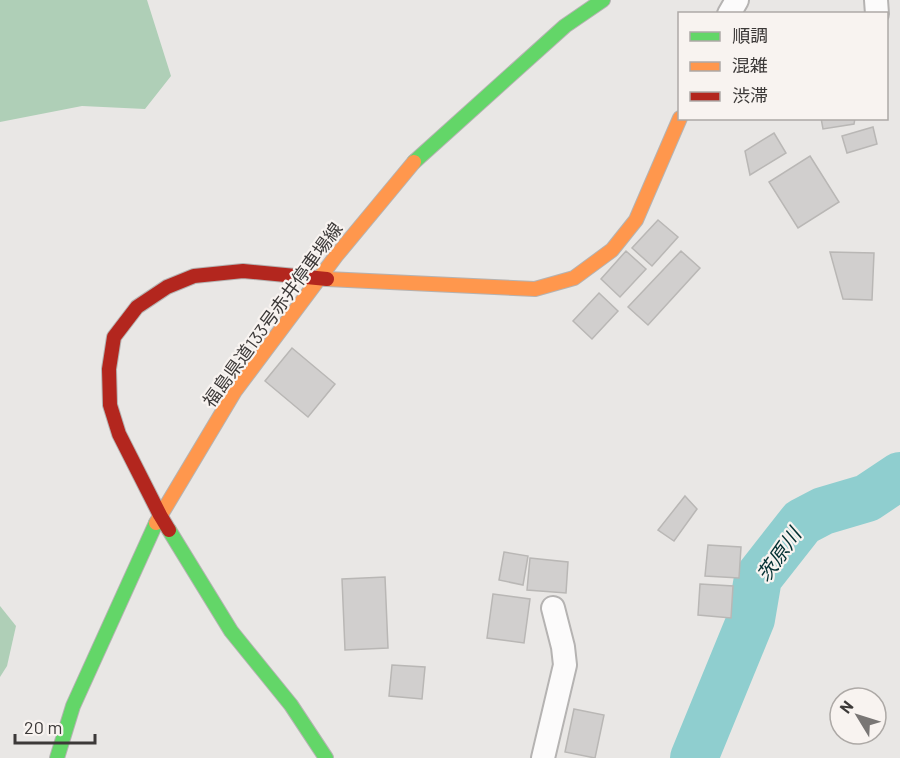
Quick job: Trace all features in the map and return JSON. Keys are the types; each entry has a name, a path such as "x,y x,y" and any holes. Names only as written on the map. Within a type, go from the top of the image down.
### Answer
{"street":[{"name":"福島県道133号赤井停車場線","path":"57,758 73,706 160,515 235,391 336,256 413,164 565,26 603,0"},
{"path":"326,758 291,705 231,631 160,515 119,434 110,405 109,369 114,337 137,307 167,287 194,276 243,271 319,279 535,289 574,278 612,250 636,220 679,120"},
{"path":"543,758 565,665 553,608"}],"green space":[{"path":"0,0 147,0 171,76 145,109 82,106 0,122"},
{"path":"0,606 16,626 7,666 0,677"}],"building":[{"path":"821,120 855,120 854,124 823,129"},
{"path":"873,127 877,144 847,153 842,136"},
{"path":"774,133 786,153 750,175 745,151"},
{"path":"810,156 839,202 798,228 769,182"},
{"path":"658,220 678,237 652,266 632,248"},
{"path":"626,251 646,269 620,297 601,279"},
{"path":"681,251 700,268 648,325 628,307"},
{"path":"830,252 874,253 872,300 843,299"},
{"path":"599,293 618,311 592,339 573,321"},
{"path":"292,348 335,384 308,417 265,381"},
{"path":"685,496 697,509 674,541 658,530"},
{"path":"708,545 741,547 739,578 705,576"},
{"path":"504,552 528,556 523,585 499,580"},
{"path":"530,558 568,562 566,593 527,590"},
{"path":"385,577 388,648 345,650 342,579"},
{"path":"700,584 733,586 731,618 698,615"},
{"path":"493,594 530,599 524,643 487,638"},
{"path":"392,665 425,667 422,699 389,696"},
{"path":"574,709 604,715 595,758 565,752"}],"waterway":[{"name":"茨原川","path":"694,758 751,619 758,578 802,522 823,511 867,498 900,476"}],"traffic: fast":[{"path":"414,162 565,26 603,0"},
{"path":"57,758 73,706 156,523"},
{"path":"169,530 231,631 291,705 326,758"}],"traffic: slow":[{"path":"327,279 535,289 574,278 612,250 636,220 679,120"},
{"path":"156,523 235,391 336,256 414,162"}],"traffic: jam":[{"path":"169,530 119,434 110,405 109,369 114,337 137,307 167,287 194,276 243,271 327,279"}]}
